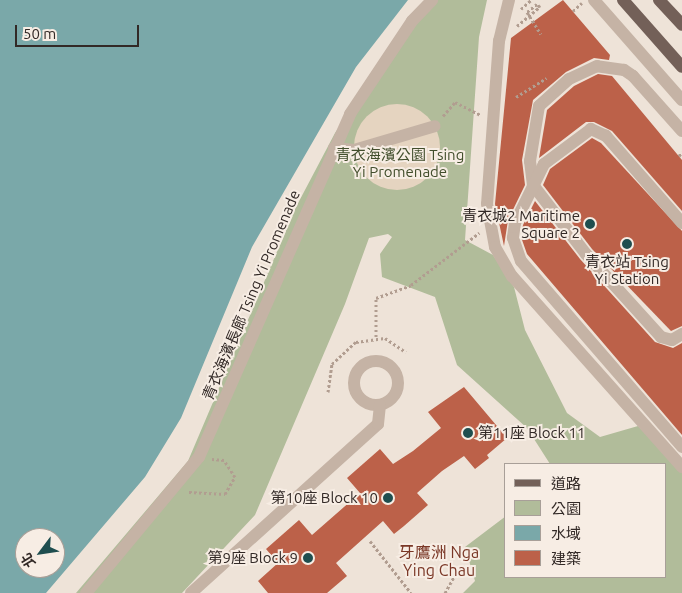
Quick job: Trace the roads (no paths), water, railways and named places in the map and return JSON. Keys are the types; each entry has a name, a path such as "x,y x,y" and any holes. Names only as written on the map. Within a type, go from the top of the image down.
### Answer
{"main road":[{"path":"623,0 682,67"},
{"path":"659,0 682,25"}],"street":[{"name":"青衣海濱長廊 Tsing Yi Promenade","path":"86,593 199,457 350,114 412,21 432,0"},
{"path":"509,0 499,41 487,204 495,247 512,276 682,467"},
{"path":"594,0 682,100"},
{"path":"682,131 633,76 606,66 569,79 539,106 530,148 534,185 554,216 654,331 672,340 682,334"},
{"path":"334,148 354,150 435,126"},
{"path":"682,223 599,130 584,130 544,164 519,214 513,238 521,261 682,446"},
{"path":"191,593 378,424 380,405"}],"water":[{"path":"0,0 408,0 356,67 252,247 181,418 145,477 65,571 65,528 15,528 15,578 59,578 46,593 0,593"}],"place":[{"name":"青衣城2 Maritime Square 2","path":"590,224"},
{"name":"青衣站 Tsing Yi Station","path":"627,244"},
{"name":"第11座 Block 11","path":"468,433"},
{"name":"第10座 Block 10","path":"388,498"},
{"name":"第9座 Block 9","path":"308,558"}],"district":[{"name":"牙鷹洲 Nga Ying Chau","path":"439,561"}],"park label":[{"name":"青衣海濱公園 Tsing Yi Promenade","path":"400,162"}]}
